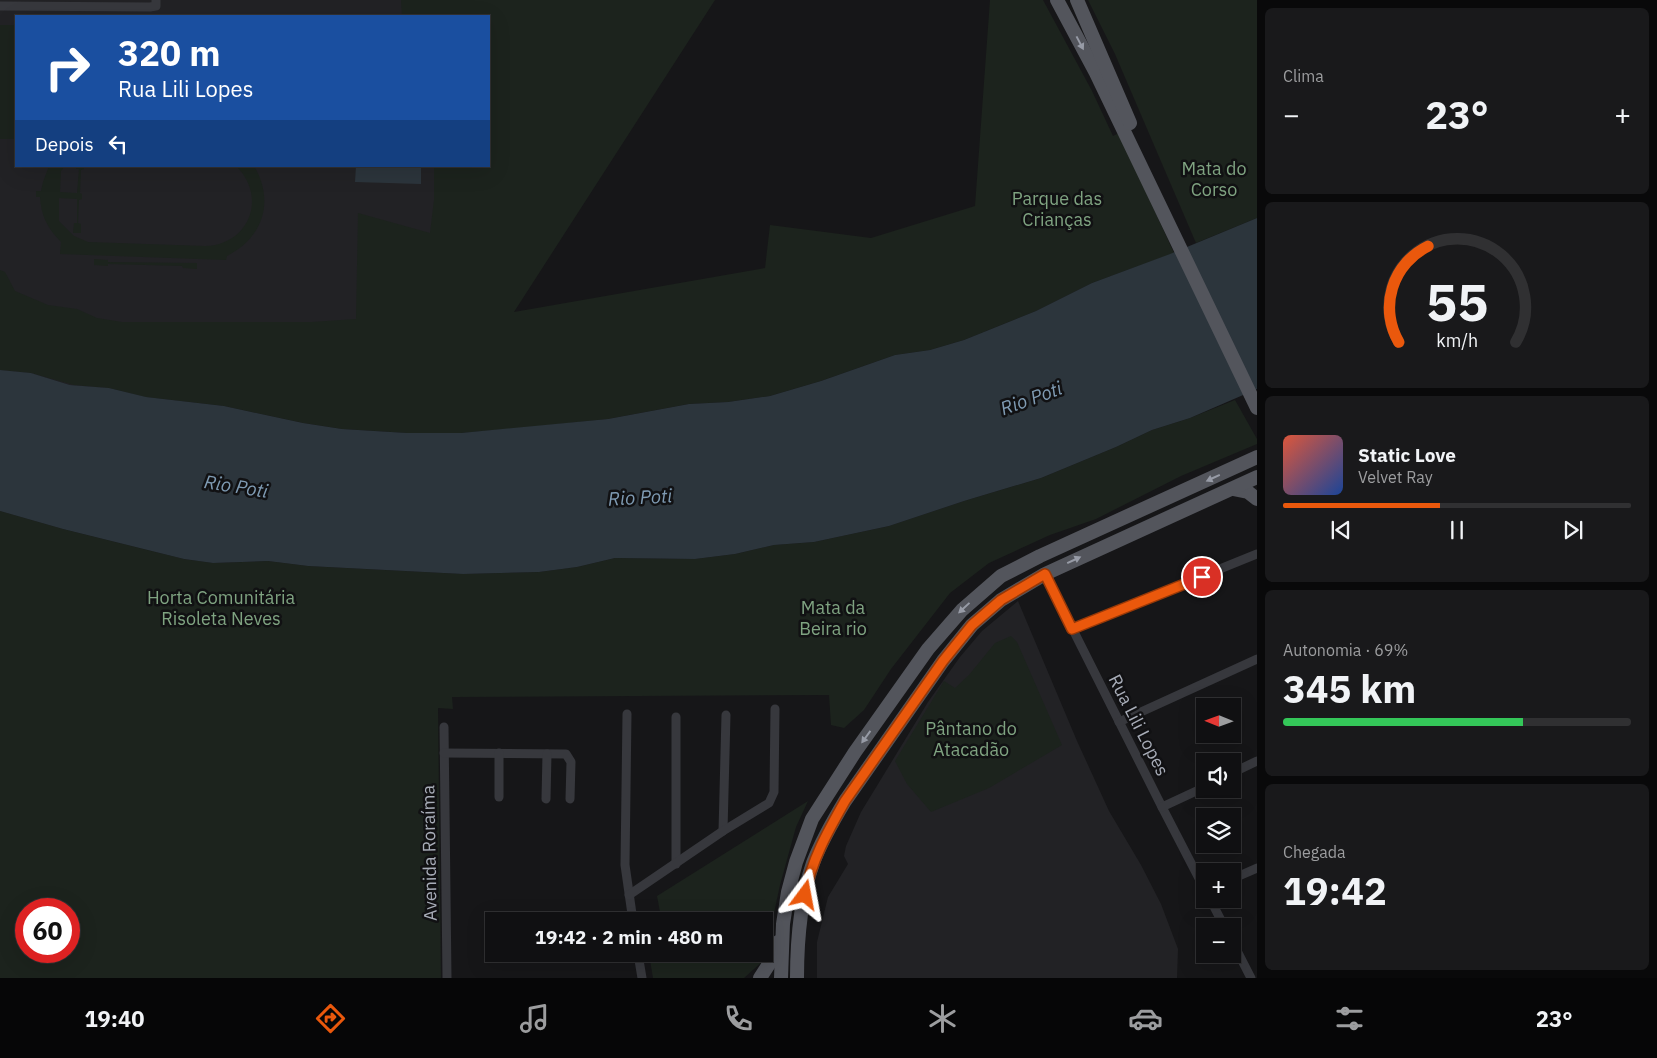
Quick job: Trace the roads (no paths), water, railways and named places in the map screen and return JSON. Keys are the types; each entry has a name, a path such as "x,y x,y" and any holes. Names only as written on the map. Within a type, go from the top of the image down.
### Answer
{"main road":[{"path":"1057,0 1148,171 1257,393"},
{"path":"1077,0 1148,171 1257,408"},
{"path":"1083,0 1089,19 1089,26"},
{"path":"780,978 788,892 796,862 812,819 855,752 928,649 962,610 1002,576 1040,556 1257,457"},
{"path":"797,978 799,927 807,884 813,862 831,825 845,801 943,661 972,625 1001,600 1045,574 1257,477"},
{"path":"1190,488 1197,504"},
{"path":"1233,489 1248,492 1257,499"},
{"path":"760,978 769,964 784,924"},
{"path":"799,927 806,978"}],"street":[{"path":"0,6 150,7 156,6 156,0"},
{"path":"1072,629 1257,554"},
{"name":"Rua Lili Lopes","path":"1045,574 1196,873"},
{"path":"1120,722 1257,659"},
{"path":"629,895 723,831 769,803 774,792 775,709"},
{"path":"627,714 625,865 632,912"},
{"path":"723,831 726,715"},
{"path":"676,717 676,864"},
{"name":"Avenida Roraíma","path":"444,727 447,978"},
{"path":"444,753 566,754 570,759 570,798"},
{"path":"499,753 499,797"},
{"path":"546,798 547,754"},
{"path":"1241,769 1257,761"},
{"path":"1162,808 1196,791"},
{"path":"1241,875 1257,868"},
{"path":"1241,955 1252,972"},
{"path":"639,962 642,978"}],"water":[{"path":"356,167 421,167 421,184 355,182"},
{"name":"Rio Poti","path":"1257,218 1257,389 1190,418 1152,430 1041,478 889,526 814,542 774,545 735,554 695,559 615,558 577,567 539,572 463,574 308,566 268,561 213,563 184,559 63,529 0,511 0,370 31,373 70,385 109,388 146,397 224,406 303,423 342,429 407,433 461,433 608,419 689,404 728,402 770,396 821,381 895,355 930,350 964,340 1036,311 1092,283 1170,254"}],"park label":[{"name":"Mata do Corso","path":"1214,178"},
{"name":"Parque das Crianças","path":"1057,208"},
{"name":"Horta Comunitária Risoleta Neves","path":"221,607"},
{"name":"Mata da Beira rio","path":"833,617"},
{"name":"Pântano do Atacadão","path":"971,738"}]}
